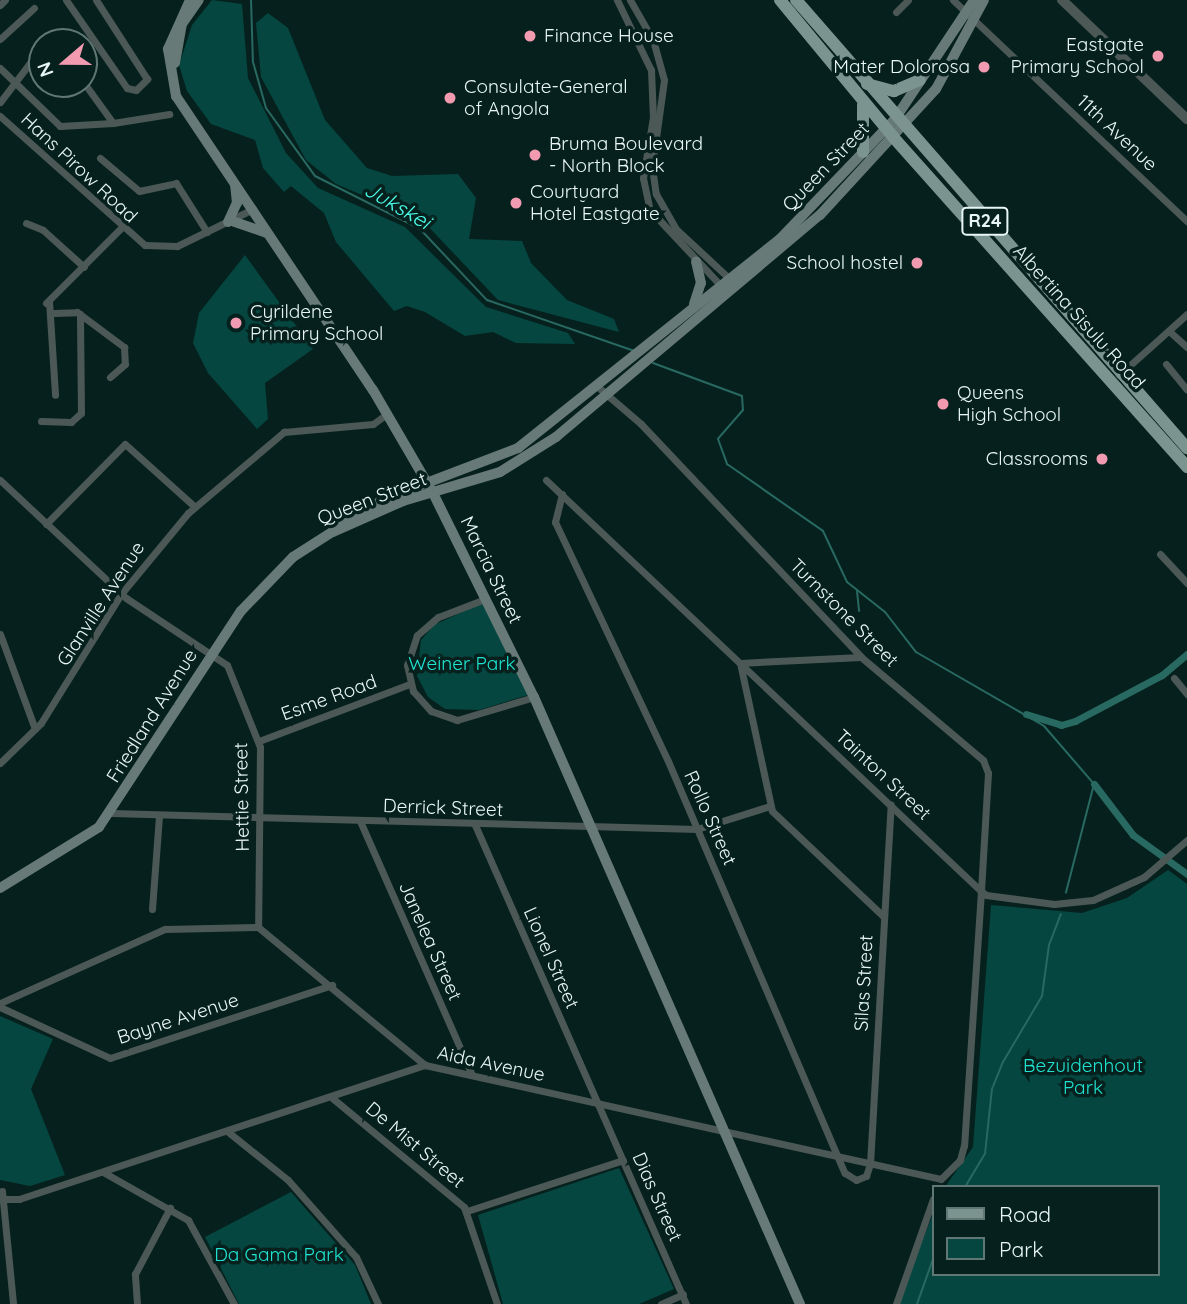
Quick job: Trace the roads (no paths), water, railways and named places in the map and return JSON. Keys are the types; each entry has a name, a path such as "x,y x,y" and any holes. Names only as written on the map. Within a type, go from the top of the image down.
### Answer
{"main road":[{"name":"Marcia Street","path":"190,0 171,36 169,70 176,96 387,414 430,488 534,697 800,1304"},
{"name":"Marcia Street","path":"199,0 182,24 175,57 180,85 201,130"},
{"name":"Albertina Sisulu Road","path":"780,0 861,88"},
{"name":"Albertina Sisulu Road","path":"796,0 894,128 1115,378 1187,467"},
{"name":"Queen Street","path":"430,488 525,458 608,393 627,370 691,309 784,236 863,152 894,128 920,80 964,11 974,0"},
{"name":"Queen Street","path":"657,344 734,289 809,226 894,128 946,75 984,0"},
{"path":"863,152 868,121 861,88 889,91 920,80"},
{"path":"234,181 237,203 230,222 271,237"},
{"path":"691,309 701,283 696,262"},
{"name":"Queen Street","path":"314,540 449,477 505,456 598,387 627,370"},
{"name":"Albertina Sisulu Road","path":"1115,378 1187,448"},
{"path":"417,463 449,477"},
{"name":"Friedland Avenue","path":"0,888 77,845 111,813 212,652 261,587 314,540"}],"street":[{"path":"0,5 5,0"},
{"path":"66,0 127,88 136,90 147,79 96,0"},
{"path":"617,0 651,70 647,200 663,230 696,262 734,289"},
{"path":"630,0 653,40 664,80 652,167 656,194 676,229 724,281"},
{"path":"896,12 908,0"},
{"name":"11th Avenue","path":"953,0 1187,221"},
{"path":"1062,0 1187,119"},
{"path":"0,39 34,8"},
{"path":"0,102 28,65"},
{"path":"0,68 60,126 169,114"},
{"path":"95,98 113,122"},
{"name":"Hans Pirow Road","path":"0,116 120,229 155,248 207,232 253,209"},
{"path":"100,158 139,191 176,183 207,232"},
{"path":"26,223 43,230 84,267"},
{"path":"55,395 54,313 48,302 120,229"},
{"path":"54,313 80,314 126,349 125,364 110,377"},
{"path":"41,421 71,422 81,414 80,314"},
{"path":"1115,378 1187,314"},
{"path":"1169,331 1187,347"},
{"path":"1166,364 1187,390"},
{"name":"Turnstone Street","path":"598,387 608,393 861,657 985,764 981,891"},
{"name":"Glanville Avenue","path":"0,763 35,729 121,594 167,533 195,507 284,432 373,424 387,414"},
{"path":"46,524 125,444 195,507"},
{"name":"Hettie Street","path":"0,480 121,594 227,664 259,741 258,927"},
{"name":"Tainton Street","path":"546,480 981,891"},
{"name":"Rollo Street","path":"562,494 555,522 697,829 840,1157"},
{"path":"1160,554 1187,583"},
{"path":"485,598 422,630 408,658 410,684 431,711 457,720 534,697"},
{"path":"0,634 35,729"},
{"path":"861,657 740,663 770,806 883,916"},
{"path":"1174,678 1187,694"},
{"name":"Esme Road","path":"259,741 410,684"},
{"name":"Silas Street","path":"870,1164 891,805"},
{"name":"Derrick Street","path":"111,813 697,829 770,806"},
{"path":"152,909 159,816"},
{"name":"Janelea Street","path":"360,821 471,1073"},
{"name":"Lionel Street","path":"475,825 597,1104"},
{"path":"939,1183 960,1160 964,1145 981,891 1017,901 1082,902 1125,888 1187,841"},
{"path":"0,1005 164,929 258,927 332,985 425,1065"},
{"name":"Bayne Avenue","path":"0,1005 110,1058 332,985"},
{"name":"Aida Avenue","path":"3,1196 23,1197 425,1065 471,1073 597,1104 840,1157 939,1183"},
{"name":"De Mist Street","path":"331,1097 467,1211 496,1304"},
{"name":"Dias Street","path":"597,1104 686,1304"},
{"path":"228,1131 288,1180 347,1247 378,1304"},
{"path":"840,1157 852,1180 866,1176 870,1164"},
{"path":"467,1211 623,1160"},
{"path":"103,1172 170,1208 192,1225 234,1304"},
{"path":"3,1196 13,1304"},
{"path":"896,1304 932,1202"},
{"path":"136,1304 133,1279 170,1208"},
{"path":"661,1304 683,1294"}],"waterway":[{"name":"Jukskei","path":"251,0 253,62 266,108 315,176 420,229 487,300 634,351"},
{"path":"653,363 742,396 743,410 718,439 727,464 823,531 847,582 885,612 916,652 1044,726 1094,784 1066,892"},
{"path":"857,591 859,611"},
{"path":"1026,714 1061,725 1075,721 1162,675 1187,654"},
{"path":"1094,784 1133,835 1187,874"},
{"path":"966,1185 985,1154 992,1089 1003,1062 1042,996 1049,945 1061,914"},
{"path":"917,1304 932,1262"}],"place":[{"name":"Finance House","path":"530,36"},
{"name":"Eastgate Primary School","path":"1158,56"},
{"name":"Mater Dolorosa","path":"984,67"},
{"name":"Consulate-General of Angola","path":"450,98"},
{"name":"Bruma Boulevard - North Block","path":"535,155"},
{"name":"Courtyard Hotel Eastgate","path":"516,203"},
{"name":"School hostel","path":"917,263"},
{"name":"Cyrildene Primary School","path":"236,323"},
{"name":"Queens High School","path":"943,404"},
{"name":"Classrooms","path":"1102,459"}],"park label":[{"name":"Weiner Park","path":"462,664"},
{"name":"Bezuidenhout Park","path":"1083,1077"},
{"name":"Da Gama Park","path":"279,1255"}]}
